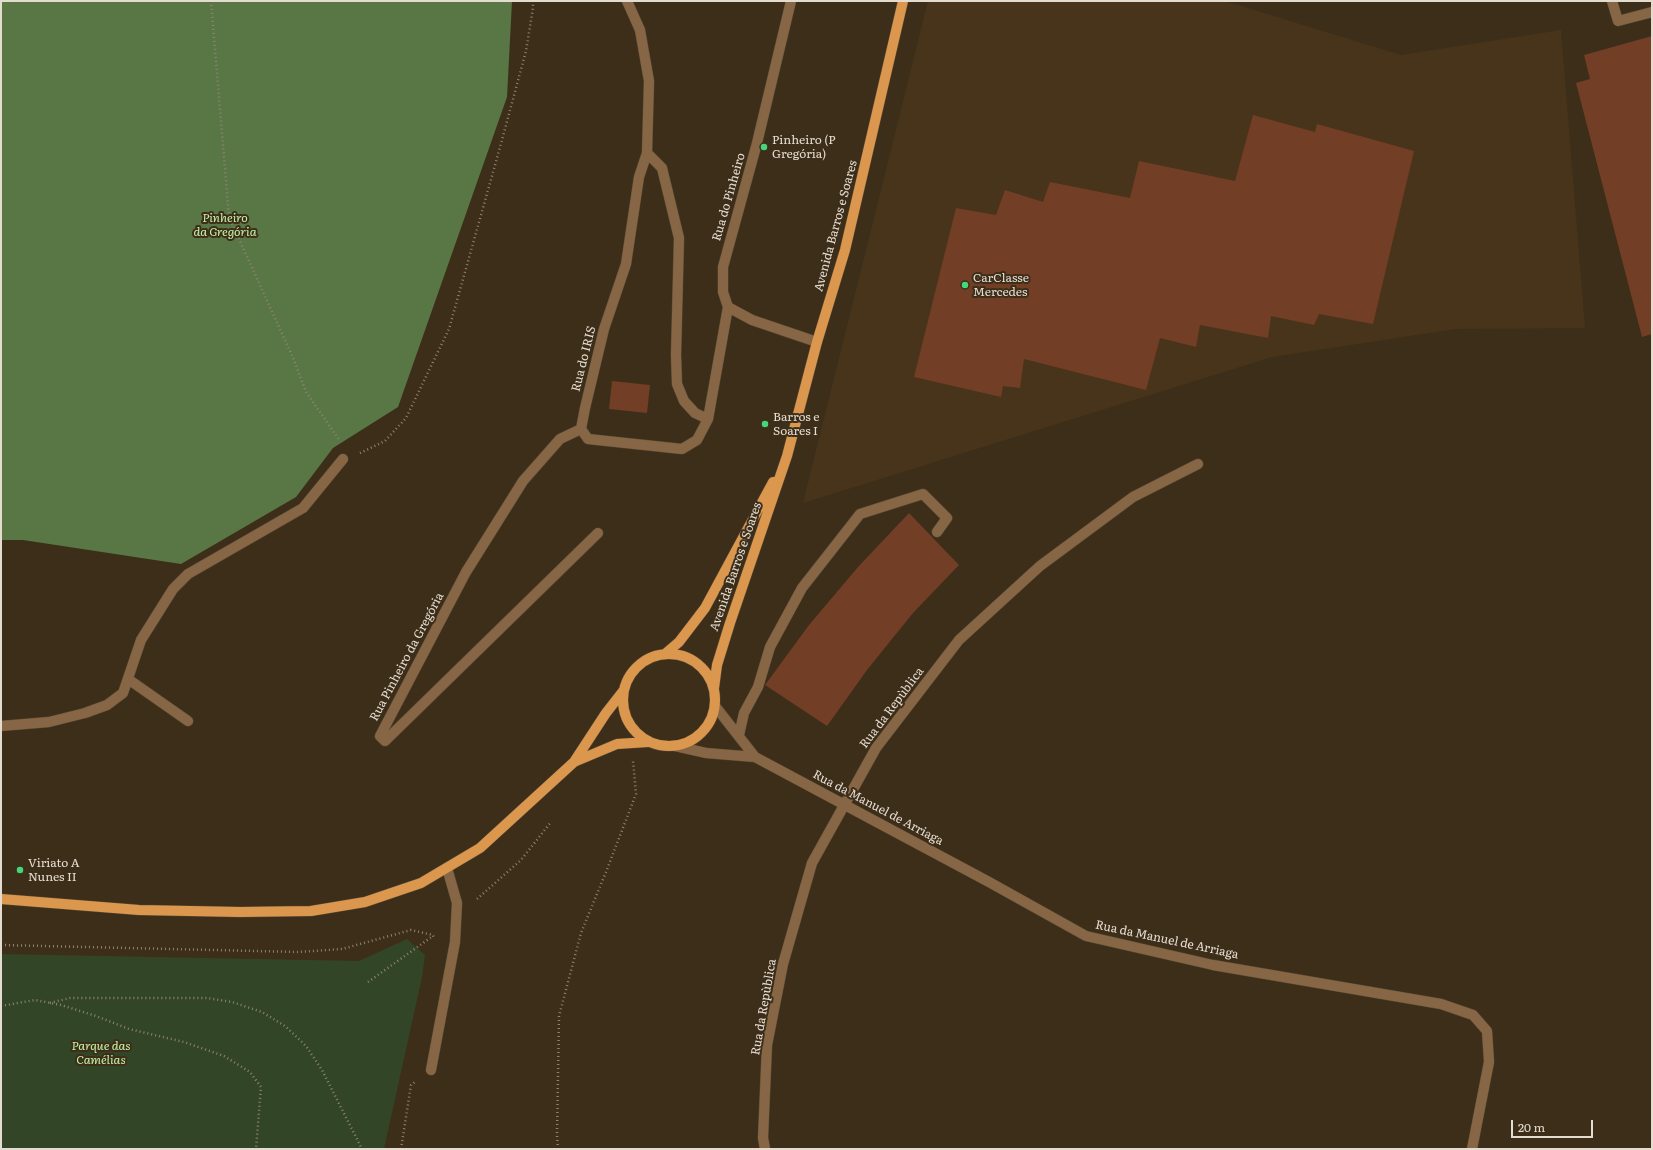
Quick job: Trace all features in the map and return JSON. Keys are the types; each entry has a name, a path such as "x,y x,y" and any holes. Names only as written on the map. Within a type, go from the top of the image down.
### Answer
{"main road":[{"name":"Avenida Barros e Soares","path":"714,688 717,665 787,456 817,342 845,250 903,1"},
{"name":"Avenida Barros e Soares","path":"665,654 679,642 705,608 787,456"},
{"path":"665,654 681,655 695,662 707,674 714,688 715,706 708,725 694,740 675,746 661,746 648,742 635,732 627,720 623,705 624,690 629,676 638,665 651,657 665,654"},
{"path":"1,899 139,910 240,912 311,911 365,902 421,883 480,848 574,762 606,713 624,690"},
{"path":"574,762 617,744 648,742"}],"street":[{"name":"Rua do IRIS","path":"581,429 604,329 626,264 639,177 647,153 649,81 640,30 627,1"},
{"name":"Rua do Pinheiro","path":"728,307 723,292 723,267 758,143 791,1"},
{"path":"1612,1 1618,21 1652,12"},
{"path":"647,153 662,168 679,238 676,355 677,384 684,401 695,413 708,419"},
{"path":"581,429 588,439 682,449 697,440 708,419 728,307 752,320 817,342"},
{"name":"Rua Pinheiro da Gregória","path":"581,429 560,439 523,481 466,572 380,736 386,741 598,534"},
{"path":"1,726 50,722 85,713 107,705 122,693 141,640 173,589 188,574 303,508 343,459"},
{"name":"Rua da Repùblica","path":"765,1149 763,1138 767,1045 784,964 812,863 876,748 959,640 1040,566 1133,497 1198,464"},
{"path":"739,735 744,713 758,687 770,647 802,588 860,514 923,494 947,518 937,532"},
{"path":"128,679 188,721"},
{"path":"715,706 755,757"},
{"path":"675,746 706,753 755,757"},
{"name":"Rua da Manuel de Arriaga","path":"755,757 845,804 1086,936 1213,965 1441,1004 1473,1015 1487,1031 1489,1062 1472,1149"},
{"path":"431,1070 455,942 457,903 447,868"}],"path":[{"path":"211,1 229,217 294,360 306,392 340,440 343,459 385,441 406,418 449,329 526,51 533,1"},
{"path":"558,1149 559,1016 581,933 636,794 631,743"},
{"path":"476,904 478,897 521,860 551,822"},
{"path":"1,945 298,952 342,949 411,930 433,935"},
{"path":"433,935 435,941"},
{"path":"368,982 433,935"},
{"path":"50,1003 70,998 207,998 232,1002 262,1012 285,1026 306,1046 326,1077 362,1149"},
{"path":"1,1006 35,1000 50,1003 96,1016 129,1029 184,1042 224,1056 250,1072 261,1087 256,1149"},
{"path":"401,1149 411,1085 431,1070"}],"shaded area":[{"name":"CarClasse Mercedes","path":"928,1 1225,1 1401,55 1561,30 1585,328 1456,329 1272,357 803,503"}],"green space":[{"name":"Pinheiro da Gregória","path":"1,1 512,1 507,97 398,407 333,448 296,497 181,564 23,540 1,540"},
{"name":"Parque das Camélias","path":"407,939 425,955 422,977 384,1149 1,1149 1,954 359,961"}],"building":[{"path":"1652,36 1652,334 1642,337 1576,83 1590,79 1584,55"},
{"path":"1253,115 1315,132 1317,124 1414,151 1373,324 1319,314 1314,325 1271,316 1268,338 1200,325 1196,347 1160,338 1146,390 1024,359 1020,388 1003,386 1001,397 914,377 956,208 996,215 1005,190 1043,202 1050,182 1130,198 1139,161 1235,181"},
{"path":"612,381 650,385 647,413 609,409"},
{"path":"909,513 959,565 913,613 867,670 827,726 765,685 809,625 858,567"}],"place":[{"name":"Pinheiro (P Gregória)","path":"764,147"},
{"name":"CarClasse Mercedes","path":"965,285"},
{"name":"Barros e Soares I","path":"765,424"},
{"name":"Viriato A Nunes II","path":"20,870"}]}
